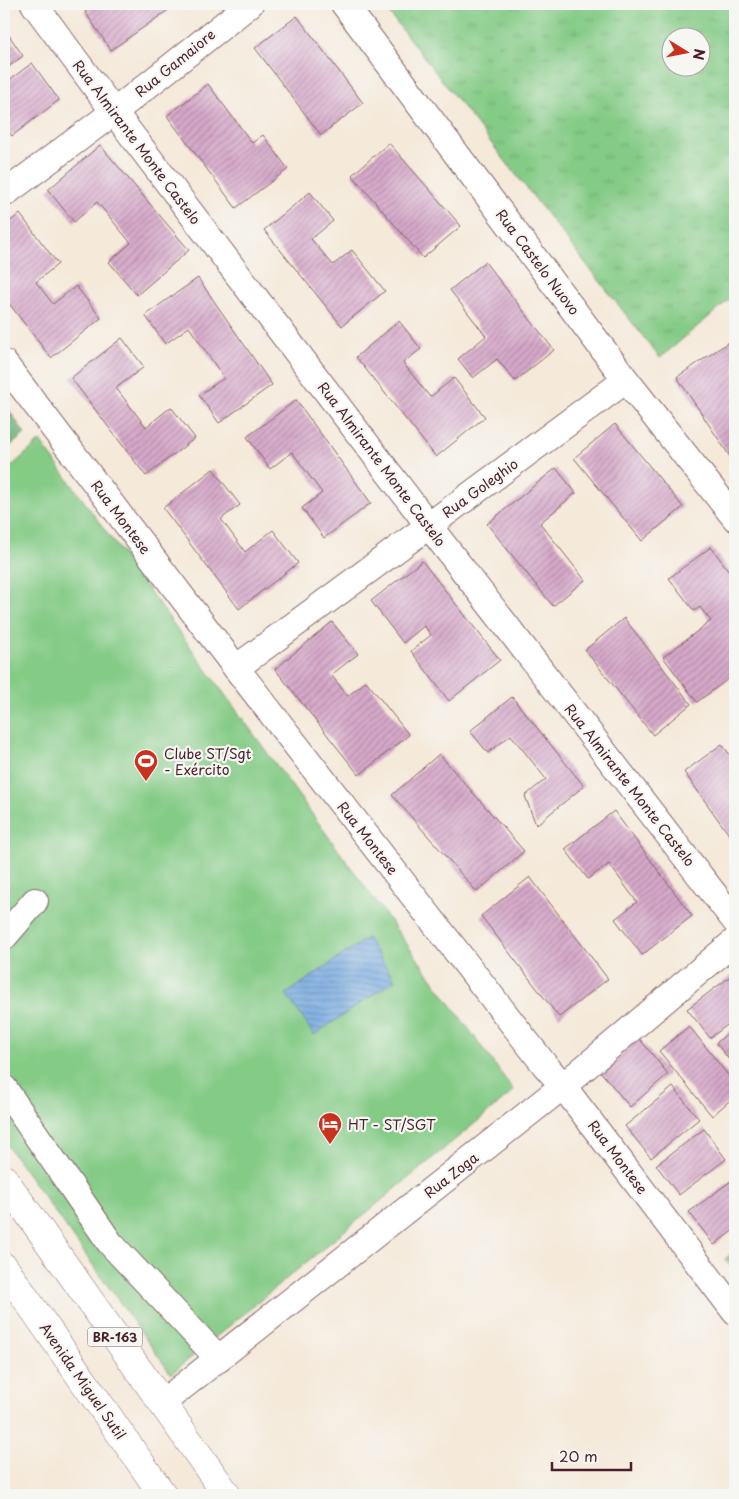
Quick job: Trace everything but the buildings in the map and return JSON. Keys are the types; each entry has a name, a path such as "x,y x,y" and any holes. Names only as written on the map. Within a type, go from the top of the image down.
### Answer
{"highway":[{"name":"BR-163","path":"4,1178 227,1495"},
{"name":"Avenida Miguel Sutil","path":"8,1280 163,1495"}],"street":[{"name":"Rua Almirante Monte Castelo","path":"34,4 429,526 735,921"},
{"name":"Rua Gamaiore","path":"4,194 114,112 250,4"},
{"name":"Rua Castelo Nuovo","path":"344,4 626,380 735,518"},
{"name":"Rua Montese","path":"4,363 236,668 563,1086 735,1312"},
{"name":"Rua Goleghio","path":"236,668 626,380"},
{"path":"4,937 35,902"},
{"name":"Rua Zoga","path":"162,1403 563,1086 735,941"},
{"path":"4,1088 110,1243 218,1359"}],"green space":[{"path":"382,4 735,4 735,305 730,299 660,358"},
{"path":"4,402 25,434 4,451"},
{"name":"Clube ST/Sgt - Exército","path":"40,441 514,1091 171,1374 4,1141 4,473"},
{"path":"735,1251 735,1272 725,1259"}],"water":[{"path":"367,938 395,980 314,1035 286,994"}],"place":[{"name":"Clube ST/Sgt - Exército","path":"146,782"},
{"name":"HT - ST/SGT","path":"330,1145"}]}
